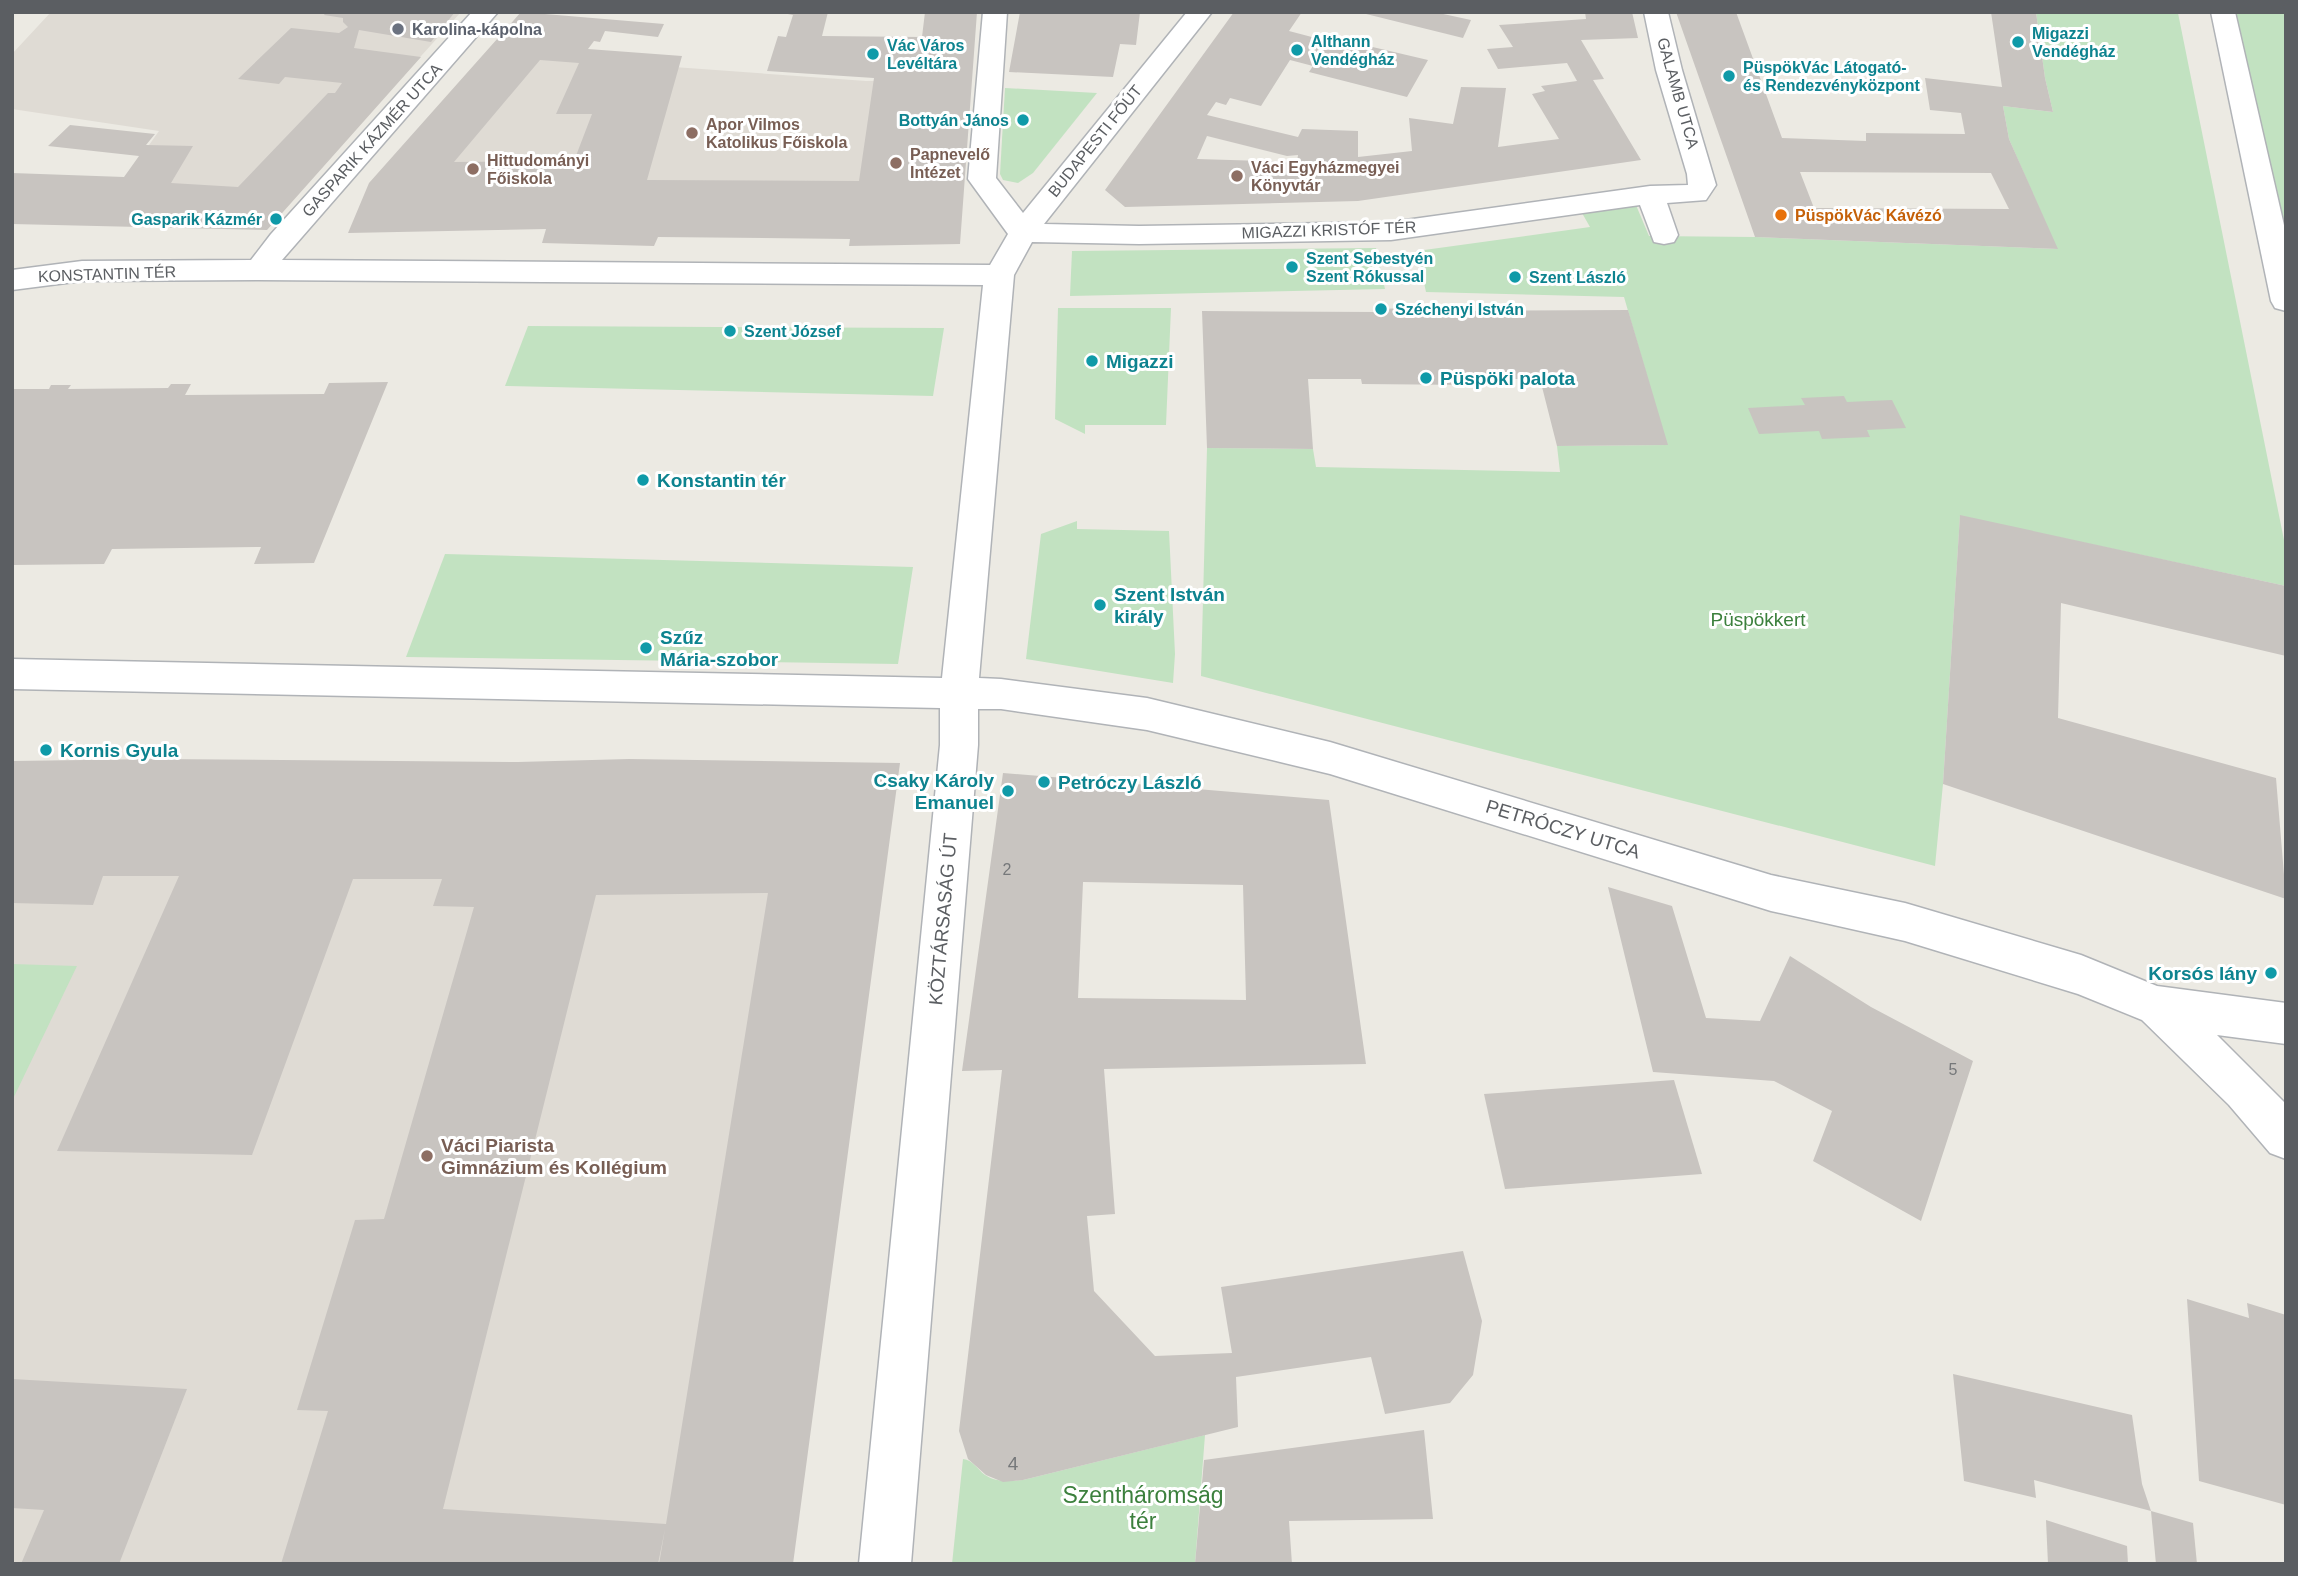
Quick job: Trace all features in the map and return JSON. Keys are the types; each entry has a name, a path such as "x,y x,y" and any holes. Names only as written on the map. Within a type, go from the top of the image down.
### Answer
{"street":[{"name":"GASPARIK KÁZMÉR UTCA","path":"259,270 281,241 486,12"},
{"path":"995,12 982,178 1023,233"},
{"name":"BUDAPESTI FŐÚT","path":"999,275 1023,233 1199,12"},
{"name":"GALAMB UTCA","path":"1656,12 1669,69 1701,174"},
{"path":"2223,12 2286,301"},
{"name":"MIGAZZI KRISTÓF TÉR","path":"1023,233 1139,235 1391,231 1650,195 1696,194 1702,185 1701,174"},
{"path":"1650,195 1664,235"},
{"name":"KONSTANTIN TÉR","path":"12,280 82,271 259,270 999,275"},
{"name":"KÖZTÁRSASÁG ÚT","path":"885,1564 959,745 959,694 999,275"},
{"path":"12,674 959,694"},
{"name":"PETRÓCZY UTCA","path":"959,694 1001,694 1147,714 1331,758 1771,893 1905,922 2081,975 2157,1006 2286,1024"},
{"name":"PETRÓCZY UTCA","path":"2157,1006 2244,1090 2286,1137"}],"shaded area":[{"path":"51,12 461,12 265,228 93,224 159,131 12,109 12,54"},
{"name":"Apor Vilmos Katolikus Főiskola","path":"509,34 660,66 866,81 965,80 955,239 377,184"},
{"name":"Váci Piarista Gimnázium és Kollégium","path":"12,763 893,769 788,1564 12,1564"}],"green space":[{"name":"Püspökkert","path":"2036,12 2178,13 2286,550 2286,586 1960,516 1943,784 1935,866 1201,676 1207,448 1313,449 1316,467 1560,472 1557,446 1667,445 1624,297 1426,292 1417,251 1590,227 1578,206 1633,198 1649,236 1755,237 2057,249 2009,139 2003,106 2053,112 2045,78"},
{"path":"2223,12 2286,12 2286,301"},
{"path":"1005,88 1097,93 1033,173 1018,183 1003,180 1000,174"},
{"path":"1376,248 1385,289 1070,296 1072,251"},
{"path":"1058,308 1171,308 1166,425 1085,425 1085,434 1055,419"},
{"path":"528,326 944,328 933,396 505,386"},
{"path":"1077,521 1077,529 1169,531 1175,654 1173,683 1026,659 1041,534"},
{"path":"445,554 913,567 898,664 406,657"},
{"path":"12,964 77,966 12,1101"},
{"name":"Szentháromság tér","path":"1205,1435 1195,1564 952,1564 963,1459 970,1461 985,1475 994,1479 1023,1480"}],"building":[{"path":"326,12 455,12 431,42 359,30 354,48 421,57 267,230 12,224 12,173 124,177 139,156 48,146 70,125 155,134 146,145 193,146 171,183 238,187 328,93 335,93 342,83 285,77 279,84 238,79 291,28 339,33 348,27 343,18 324,15"},
{"name":"Apor Vilmos Katolikus Főiskola","path":"521,12 664,24 658,37 605,31 600,42 594,41 588,49 682,56 647,180 859,181 874,78 767,71 778,36 786,37 793,15 777,12 828,12 822,36 922,37 925,12 977,12 960,244 849,246 850,239 658,237 654,246 542,243 546,229 348,233 369,183","holes":["540,60 579,63 556,114 592,114 574,161 454,162"]},
{"path":"1020,12 1140,12 1136,45 1120,44 1113,77 1009,72"},
{"path":"1234,12 1302,12 1289,31 1327,41 1330,37 1428,60 1407,97 1309,72 1313,66 1290,60 1261,106 1230,98 1226,105 1216,102 1207,115 1298,137 1302,129 1358,131 1358,157 1412,151 1409,118 1453,124 1461,87 1506,88 1498,147 1559,139 1532,94 1545,91 1541,86 1577,81 1567,63 1498,69 1487,49 1513,47 1499,25 1586,19 1585,12 1632,12 1638,38 1581,40 1604,79 1593,80 1641,160 1358,201 1125,207 1105,190","holes":["1207,136 1287,156 1298,155 1297,162 1197,159"]},
{"path":"1358,12 1434,12 1471,20 1463,38"},
{"name":"PüspökVác Látogató- és Rendezvényközpont","path":"1676,12 1736,12 1782,138 1866,141 1866,133 1965,134 1961,113 1930,110 1925,78 2002,87 1991,12 2036,12 2045,78 2053,112 2003,106 2009,139 2058,249 1755,237","holes":["1800,172 1991,173 2009,209 1814,208"]},
{"name":"Püspöki palota","path":"1452,307 1453,311 1628,310 1668,445 1557,446 1540,379 1470,379 1472,385 1362,384 1361,379 1308,379 1313,449 1207,448 1202,311 1376,312 1375,309"},
{"path":"388,382 314,563 254,564 261,547 112,549 104,564 12,565 12,389 49,389 51,385 71,385 68,389 168,388 171,384 191,384 185,395 324,394 329,383"},
{"path":"1844,396 1847,402 1892,400 1906,428 1867,430 1870,437 1822,439 1819,431 1759,434 1748,408 1805,405 1801,398"},
{"path":"1960,515 2286,586 2286,656 2061,603 2058,718 2276,778 2286,899 1943,784"},
{"path":"157,759 518,762 629,759 900,763 793,1564 659,1564 665,1529 658,1564 281,1564 328,1411 297,1410 355,1220 384,1219 474,907 433,906 442,879 353,879 252,1155 57,1151 179,876 103,876 93,905 12,903 12,761","holes":["768,893 666,1524 443,1509 596,895"]},
{"path":"1003,773 1329,800 1366,1064 1104,1069 1115,1214 1087,1216 1094,1291 1155,1356 1232,1353 1221,1287 1463,1251 1482,1321 1473,1375 1450,1403 1385,1414 1371,1357 1236,1377 1238,1427 1023,1480 1003,1482 986,1475 968,1459 959,1431 1002,1070 962,1071","holes":["1083,882 1243,885 1246,1000 1078,998"]},
{"path":"1608,887 1672,906 1706,1018 1760,1021 1790,956 1871,1007 1973,1061 1921,1221 1813,1161 1832,1111 1774,1081 1653,1072"},
{"path":"1674,1080 1702,1174 1505,1189 1484,1094"},
{"path":"2187,1299 2249,1318 2247,1303 2286,1315 2286,1505 2199,1481"},
{"path":"1953,1374 2132,1415 2142,1484 2151,1511 2034,1480 2036,1498 1964,1481"},
{"path":"12,1379 187,1389 119,1564 21,1564 44,1510 12,1508"},
{"path":"1424,1430 1433,1519 1289,1521 1292,1564 1195,1564 1204,1460"},
{"path":"2151,1511 2193,1523 2197,1564 2156,1564"},
{"path":"2046,1520 2127,1546 2128,1564 2048,1564"}],"place":[{"name":"Karolina-kápolna","path":"398,29"},
{"name":"Migazzi Vendégház","path":"2018,42"},
{"name":"Althann Vendégház","path":"1297,50"},
{"name":"Vác Város Levéltára","path":"873,54"},
{"name":"PüspökVác Látogató- és Rendezvényközpont","path":"1729,76"},
{"name":"Bottyán János","path":"1023,120"},
{"name":"Apor Vilmos Katolikus Főiskola","path":"692,133"},
{"name":"Papnevelő Intézet","path":"896,163"},
{"name":"Hittudományi Főiskola","path":"473,169"},
{"name":"Váci Egyházmegyei Könyvtár","path":"1237,176"},
{"name":"PüspökVác Kávézó","path":"1781,215"},
{"name":"Gasparik Kázmér","path":"276,219"},
{"name":"Szent Sebestyén Szent Rókussal","path":"1292,267"},
{"name":"Szent László","path":"1515,277"},
{"name":"Széchenyi István","path":"1381,309"},
{"name":"Szent József","path":"730,331"},
{"name":"Migazzi","path":"1092,361"},
{"name":"Püspöki palota","path":"1426,378"},
{"name":"Konstantin tér","path":"643,480"},
{"name":"Szent István király","path":"1100,605"},
{"name":"Szűz Mária-szobor","path":"646,648"},
{"name":"Kornis Gyula","path":"46,750"},
{"name":"Petróczy László","path":"1044,782"},
{"name":"Csaky Károly Emanuel","path":"1008,791"},
{"name":"Korsós lány","path":"2271,973"},
{"name":"Váci Piarista Gimnázium és Kollégium","path":"427,1156"}]}
